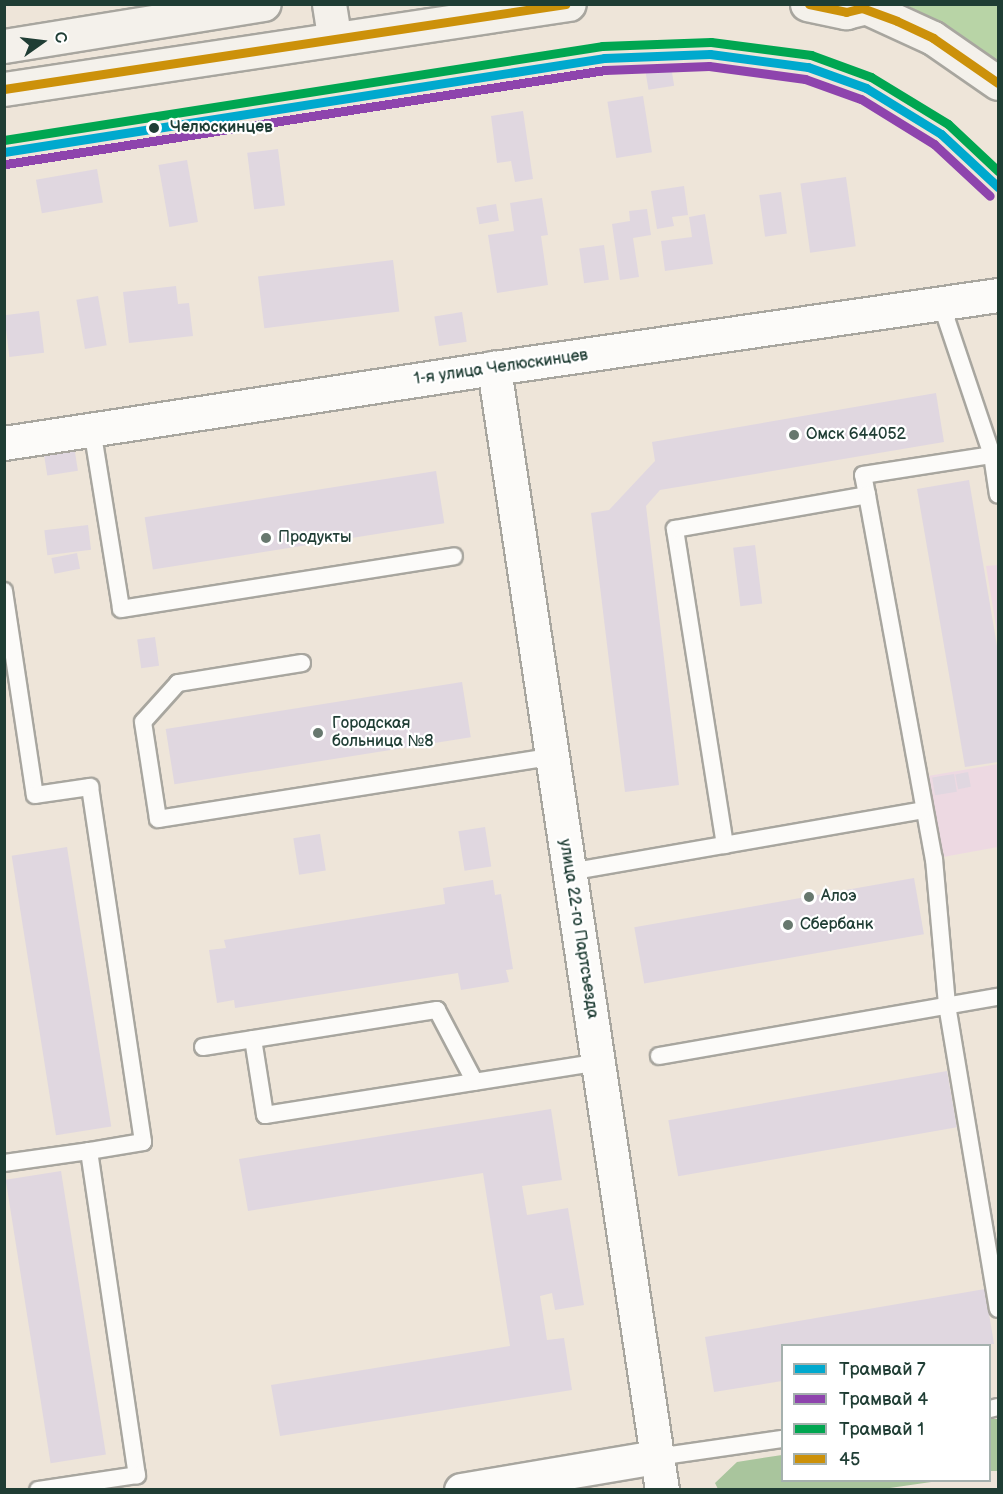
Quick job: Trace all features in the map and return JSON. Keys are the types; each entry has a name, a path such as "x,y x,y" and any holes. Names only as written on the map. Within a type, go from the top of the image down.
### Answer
{"main road":[{"path":"4,46 264,4"},
{"path":"329,4 334,37"},
{"path":"4,89 334,37 568,4"},
{"path":"807,4 846,12 860,6 933,38 999,83"}],"street":[{"name":"1-я улица Челюскинцев","path":"4,443 494,368 997,297"},
{"name":"улица 22-го Партсъезда","path":"494,368 662,1490"},
{"path":"461,1490 657,1457"}],"lane":[{"path":"942,306 992,456 999,495"},
{"path":"92,429 121,609 454,556"},
{"path":"992,456 864,475 923,810 934,859 947,1005 999,1309"},
{"path":"725,845 675,529 867,495"},
{"path":"4,591 35,795 90,787 144,1142 4,1163"},
{"path":"302,663 178,683 143,722 158,819 551,757"},
{"path":"569,872 923,810"},
{"path":"659,1056 999,997"},
{"path":"203,1047 437,1010 475,1082"},
{"path":"253,1039 265,1115 598,1062"},
{"path":"38,1490 137,1475 88,1150"},
{"path":"657,1457 781,1439"}],"shaded area":[{"path":"998,565 998,638 986,566"},
{"path":"998,764 998,847 943,857 928,776"}],"green space":[{"path":"906,5 998,5 998,65 934,19"},
{"path":"991,1419 998,1419 998,1471 991,1471"},
{"path":"781,1455 781,1482 931,1482 883,1489 718,1489 715,1483 737,1462"}],"building":[{"path":"671,66 674,86 648,90 645,70"},
{"path":"643,96 652,152 616,158 607,102"},
{"path":"523,111 533,179 515,182 511,161 497,163 491,116"},
{"path":"278,149 285,206 254,209 247,153"},
{"path":"187,160 198,222 169,227 158,165"},
{"path":"97,169 103,202 42,213 36,180"},
{"path":"846,177 856,246 810,253 800,183"},
{"path":"684,186 688,215 672,217 674,226 657,229 651,191"},
{"path":"781,192 787,234 765,237 759,195"},
{"path":"542,198 548,235 541,236 548,285 497,293 488,235 514,231 510,203"},
{"path":"496,204 499,221 479,224 476,207"},
{"path":"647,209 651,235 633,238 639,277 620,280 612,224 630,221 629,211"},
{"path":"705,214 713,264 665,271 661,241 692,237 689,217"},
{"path":"604,245 609,280 584,283 579,248"},
{"path":"393,260 399,312 264,328 258,277"},
{"path":"176,286 178,304 189,303 193,336 129,343 123,292"},
{"path":"98,296 107,345 85,349 76,300"},
{"path":"39,311 44,353 9,357 4,315"},
{"path":"462,312 467,342 439,346 434,316"},
{"path":"936,393 944,442 660,490 646,506 679,785 625,792 591,513 609,510 655,461 652,442"},
{"path":"74,446 78,471 47,476 43,451"},
{"path":"436,471 444,523 153,569 145,517"},
{"path":"969,480 998,652 998,762 965,767 917,489"},
{"path":"88,525 91,550 47,555 44,530"},
{"path":"755,545 762,604 740,606 733,548"},
{"path":"77,553 80,569 55,574 51,558"},
{"path":"155,637 159,666 141,668 137,640"},
{"name":"Городская больница №8","path":"462,682 471,737 174,784 166,729"},
{"path":"968,772 971,787 958,789 955,774"},
{"path":"954,774 957,792 935,795 932,777"},
{"path":"485,827 491,867 465,871 458,831"},
{"path":"320,834 326,871 299,875 293,838"},
{"path":"67,847 111,1127 56,1135 12,856"},
{"path":"914,878 924,934 644,983 634,927"},
{"path":"493,880 495,895 501,894 513,969 506,970 509,982 461,990 458,973 235,1008 234,1000 217,1003 209,950 226,948 224,940 445,904 443,888"},
{"path":"947,1071 957,1127 678,1176 668,1120"},
{"path":"551,1109 562,1180 522,1186 527,1215 568,1208 584,1305 555,1310 552,1293 540,1296 547,1340 564,1338 572,1390 280,1436 271,1385 510,1346 483,1173 248,1211 239,1159"},
{"path":"61,1171 106,1454 51,1463 6,1180"},
{"path":"985,1289 994,1344 781,1344 781,1381 714,1392 705,1337"}],"tram line":[{"name":"1","path":"4,140 602,46 711,42 811,55 871,77 948,124 998,171"},
{"name":"7","path":"4,152 604,58 710,54 808,67 866,88 941,134 998,187"},
{"name":"4","path":"6,164 605,70 709,66 805,79 861,99 934,144 990,196"}],"transit line":[{"name":"45","path":"4,89 566,4"},
{"name":"45","path":"809,4 846,12 862,8 897,21 933,38 998,83"}],"place":[{"name":"Челюскинцев","path":"154,128"},
{"name":"Омск 644052","path":"794,435"},
{"name":"Продукты","path":"266,538"},
{"name":"Городская больница №8","path":"318,733"},
{"name":"Алоэ","path":"809,897"},
{"name":"Сбербанк","path":"788,925"}]}
